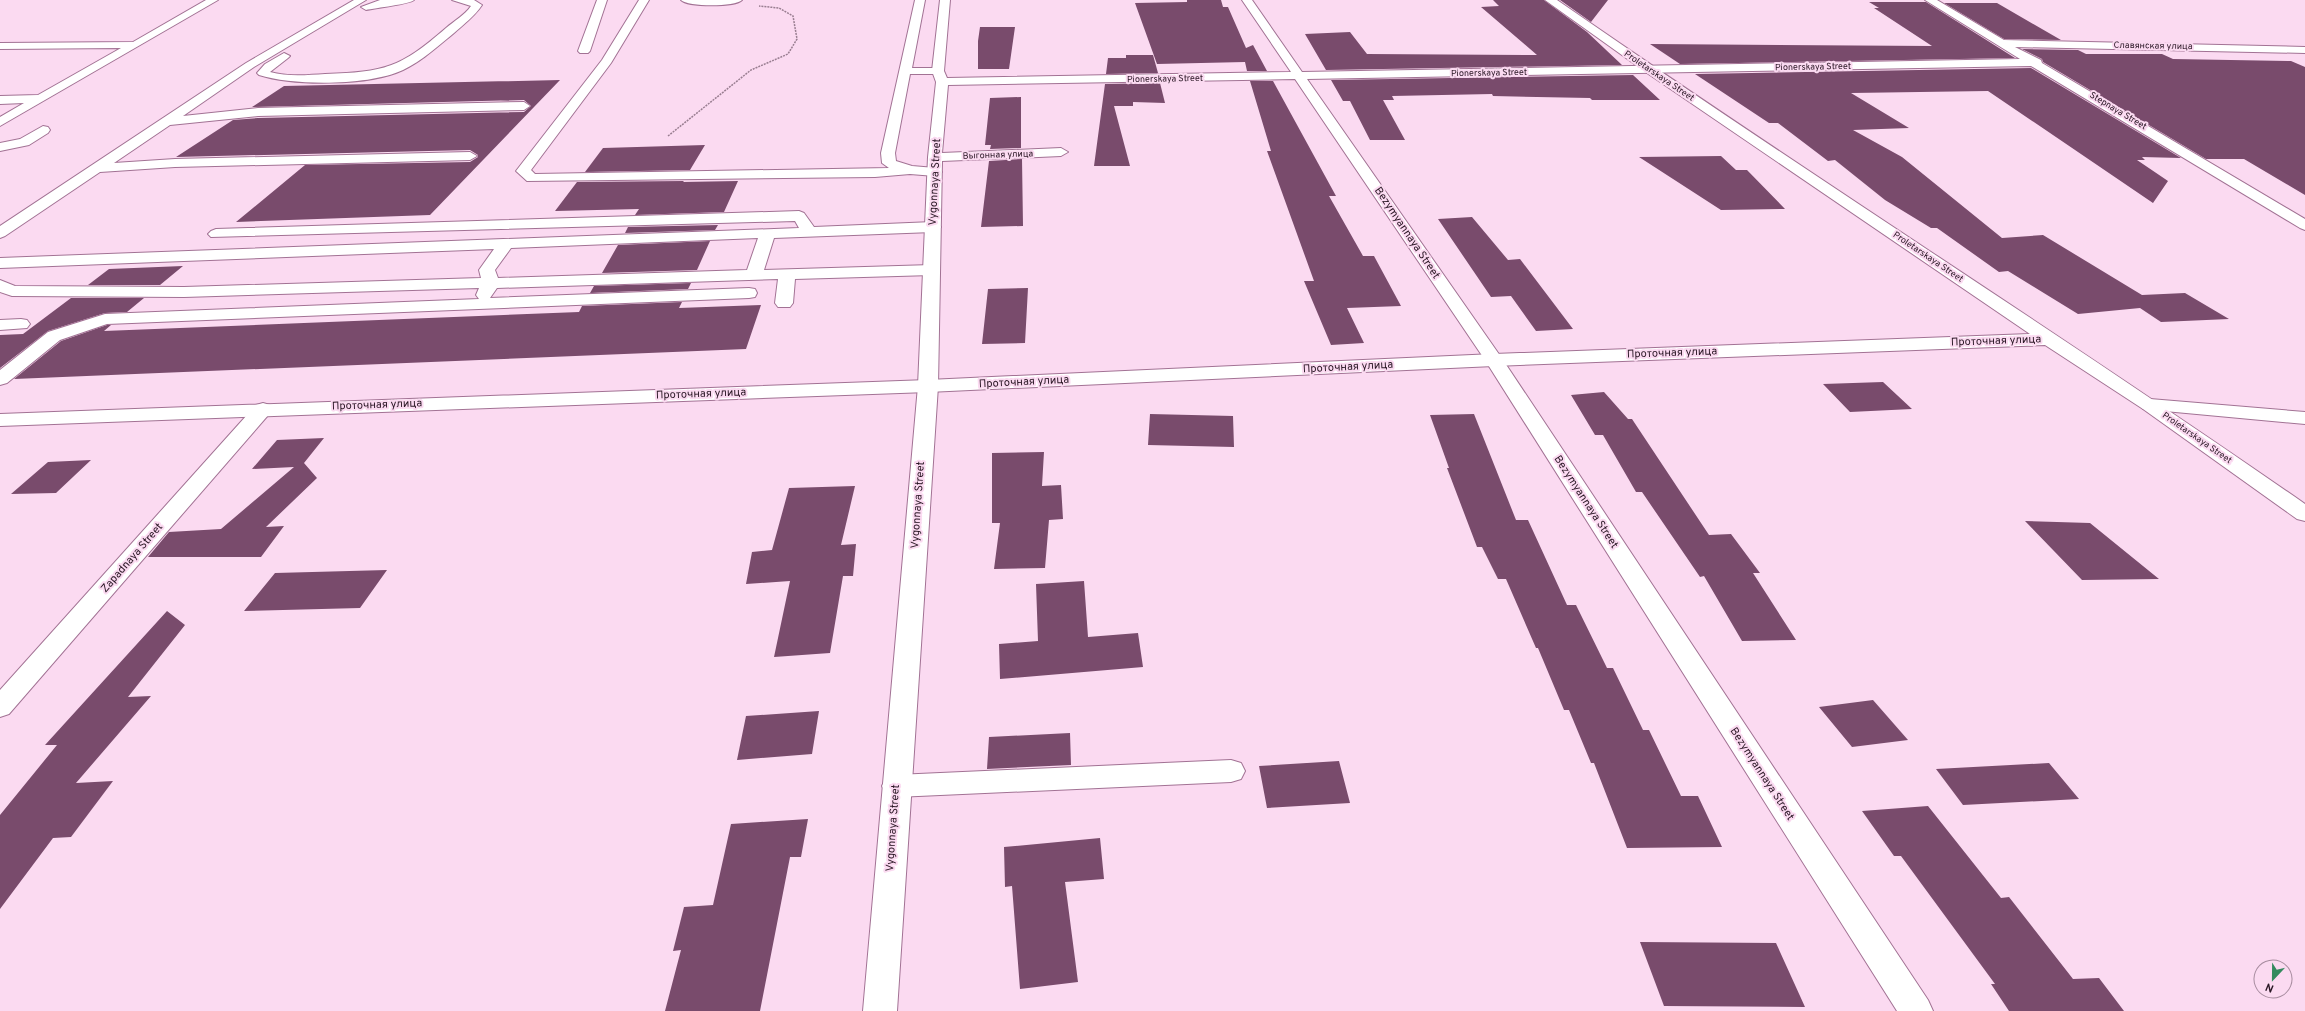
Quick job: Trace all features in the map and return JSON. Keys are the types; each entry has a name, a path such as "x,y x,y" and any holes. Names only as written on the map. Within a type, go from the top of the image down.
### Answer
{"street":[{"path":"0,122 213,0"},
{"path":"0,233 163,122 250,65 363,4 378,0"},
{"path":"409,0 363,4 269,66 263,73 276,78 295,79 355,77 380,74 398,68 414,59 474,10 477,5 470,2 457,0"},
{"path":"584,51 602,0"},
{"path":"644,0 607,61 523,171 532,178 867,173 910,170"},
{"path":"686,0 714,4 734,1"},
{"path":"910,170 889,163 889,158 920,0"},
{"name":"Vygonnaya Street","path":"880,1011 896,786 928,386 935,164 946,0"},
{"name":"Bezymyannaya Street","path":"1247,0 1494,360 1916,1011"},
{"name":"Proletarskaya Street","path":"1550,0 2049,339 2150,405 2305,514"},
{"name":"Stepnaya Street","path":"1930,0 2001,43 2037,62 2305,225"},
{"name":"Славянская улица","path":"2001,43 2305,50"},
{"path":"0,46 135,45"},
{"name":"Pionerskaya Street","path":"905,72 940,76 1300,76 2037,62"},
{"path":"0,100 40,99"},
{"path":"163,122 258,112 524,106"},
{"path":"0,147 24,142 43,130"},
{"name":"Выгонная улица","path":"910,170 935,164 1061,152"},
{"path":"95,168 175,163 470,156"},
{"path":"216,234 799,216 810,232"},
{"path":"598,240 608,222"},
{"path":"0,263 933,227"},
{"path":"371,249 388,229"},
{"path":"754,275 768,233"},
{"path":"478,304 491,283 487,270 506,244"},
{"path":"4,292 184,292 932,270"},
{"path":"784,303 787,274"},
{"path":"157,317 184,292"},
{"path":"0,379 54,336 105,319 749,293"},
{"path":"0,325 21,324"},
{"name":"Проточная улица","path":"0,420 263,409 928,386 1494,360 2049,339"},
{"path":"2150,405 2305,418"},
{"name":"Zapadnaya Street","path":"0,707 263,409"},
{"path":"896,786 1231,771"}],"path":[{"path":"668,136 751,70 788,54 797,39 793,16 778,8 734,1"}],"building":[{"path":"1187,0 1221,0 1223,7 1228,7 1246,48 1253,45 1267,71 1247,71 1245,62 1157,64 1135,3 1187,2"},
{"path":"1493,0 1544,0 1587,32 1622,65 1326,70 1305,34 1350,32 1367,54 1537,55 1481,7 1499,6"},
{"path":"1560,0 1608,0 1591,22"},
{"path":"1869,2 1926,2 2015,58 1680,64 1650,44 1932,46 1874,8 1879,8"},
{"path":"1944,3 1997,3 2061,40 2004,39"},
{"path":"980,27 1015,27 1009,69 978,69 978,41"},
{"path":"2022,49 2078,50 2086,54 2162,54 2173,59 2291,61 2305,67 2305,195 2244,159 2206,159 2043,62 2042,59"},
{"path":"1126,55 1153,55 1158,73 1106,74 1108,58 1126,58"},
{"path":"2031,68 2181,158 2142,157 2145,160 2137,160 2168,181 2153,203 1988,91 1851,93 1909,128 1853,130 1902,157 2002,238 2043,235 2142,295 2185,293 2229,319 2161,322 2140,308 2078,314 2008,271 1999,272 1937,228 1931,228 1885,200 1835,160 1828,161 1778,123 1769,123 1695,74"},
{"path":"1633,75 1660,100 1592,100 1590,98 1493,96 1492,94 1392,96 1394,100 1383,100 1405,140 1370,140 1350,101 1343,101 1331,80"},
{"path":"560,80 430,215 236,222 305,165 470,162 478,157 478,155 470,150 176,157 233,120 258,118 524,112 531,106 524,100 252,107 284,86"},
{"path":"1250,81 1273,81 1336,196 1329,196 1363,256 1374,256 1401,306 1347,308 1364,343 1331,345 1304,281 1314,281 1267,151 1271,151"},
{"path":"1160,83 1165,103 1133,102 1133,106 1114,106 1130,166 1094,166 1105,84"},
{"path":"1021,97 1021,148 990,149 991,145 985,145 990,98"},
{"path":"705,145 690,170 585,172 603,148"},
{"path":"1721,156 1736,170 1747,170 1785,209 1721,210 1639,157"},
{"path":"1022,159 1023,226 981,227 989,161"},
{"path":"684,181 683,182 738,181 724,212 635,215 639,209 555,211 577,182"},
{"path":"1472,217 1508,260 1520,259 1573,329 1536,331 1511,296 1491,297 1438,219"},
{"path":"718,225 715,230 625,233 628,227"},
{"path":"710,241 697,270 602,273 618,245"},
{"path":"183,266 160,285 88,285 109,269"},
{"path":"691,283 688,289 590,293 594,286"},
{"path":"1028,288 1025,343 982,344 988,289"},
{"path":"71,298 144,298 127,312 105,313 48,331 0,368 0,335 23,334"},
{"path":"682,302 679,308 761,305 746,349 14,379 61,341 107,325 111,325 104,331 579,312 582,306"},
{"path":"1883,382 1912,409 1850,412 1823,384"},
{"path":"1604,392 1628,419 1632,419 1709,535 1731,534 1760,573 1753,573 1796,640 1742,641 1704,576 1700,577 1642,492 1636,492 1603,435 1595,435 1571,395"},
{"path":"1150,414 1233,416 1234,447 1148,445"},
{"path":"1474,414 1516,520 1528,520 1567,605 1576,605 1607,668 1613,668 1643,730 1649,730 1681,796 1698,796 1722,847 1627,848 1594,763 1591,763 1569,710 1564,710 1538,648 1536,648 1506,579 1498,579 1482,547 1477,547 1447,468 1449,468 1430,415"},
{"path":"324,438 304,463 317,478 266,527 284,526 261,557 148,557 169,532 221,529 294,467 252,469 277,440"},
{"path":"1044,452 1042,486 1061,485 1063,519 1049,520 1045,568 994,569 1000,523 992,523 992,453"},
{"path":"91,460 56,493 11,494 48,462"},
{"path":"855,486 841,545 856,544 853,576 843,576 830,653 774,657 790,581 746,584 752,552 772,550 789,488"},
{"path":"2025,521 2090,523 2159,579 2082,580"},
{"path":"387,570 360,608 244,611 275,573"},
{"path":"1084,581 1088,637 1138,633 1143,667 1000,679 999,644 1038,641 1036,584"},
{"path":"167,611 185,625 128,697 151,696 76,783 113,781 71,837 53,838 0,909 0,815 57,745 45,745"},
{"path":"1873,700 1908,740 1852,747 1819,707"},
{"path":"819,711 812,754 737,760 746,716"},
{"path":"1070,733 1071,765 987,769 989,737"},
{"path":"1339,761 1350,803 1267,808 1259,766"},
{"path":"2049,763 2079,799 1963,805 1936,769"},
{"path":"1928,806 2001,898 2009,897 2073,979 2099,978 2124,1011 2009,1011 1991,984 1995,984 1901,856 1894,856 1862,811"},
{"path":"808,819 801,857 790,857 760,1011 665,1011 681,950 673,951 684,907 713,905 731,824"},
{"path":"1100,838 1104,879 1065,882 1078,982 1020,989 1012,886 1005,887 1004,847"},
{"path":"1640,942 1776,943 1805,1007 1664,1006"}]}
